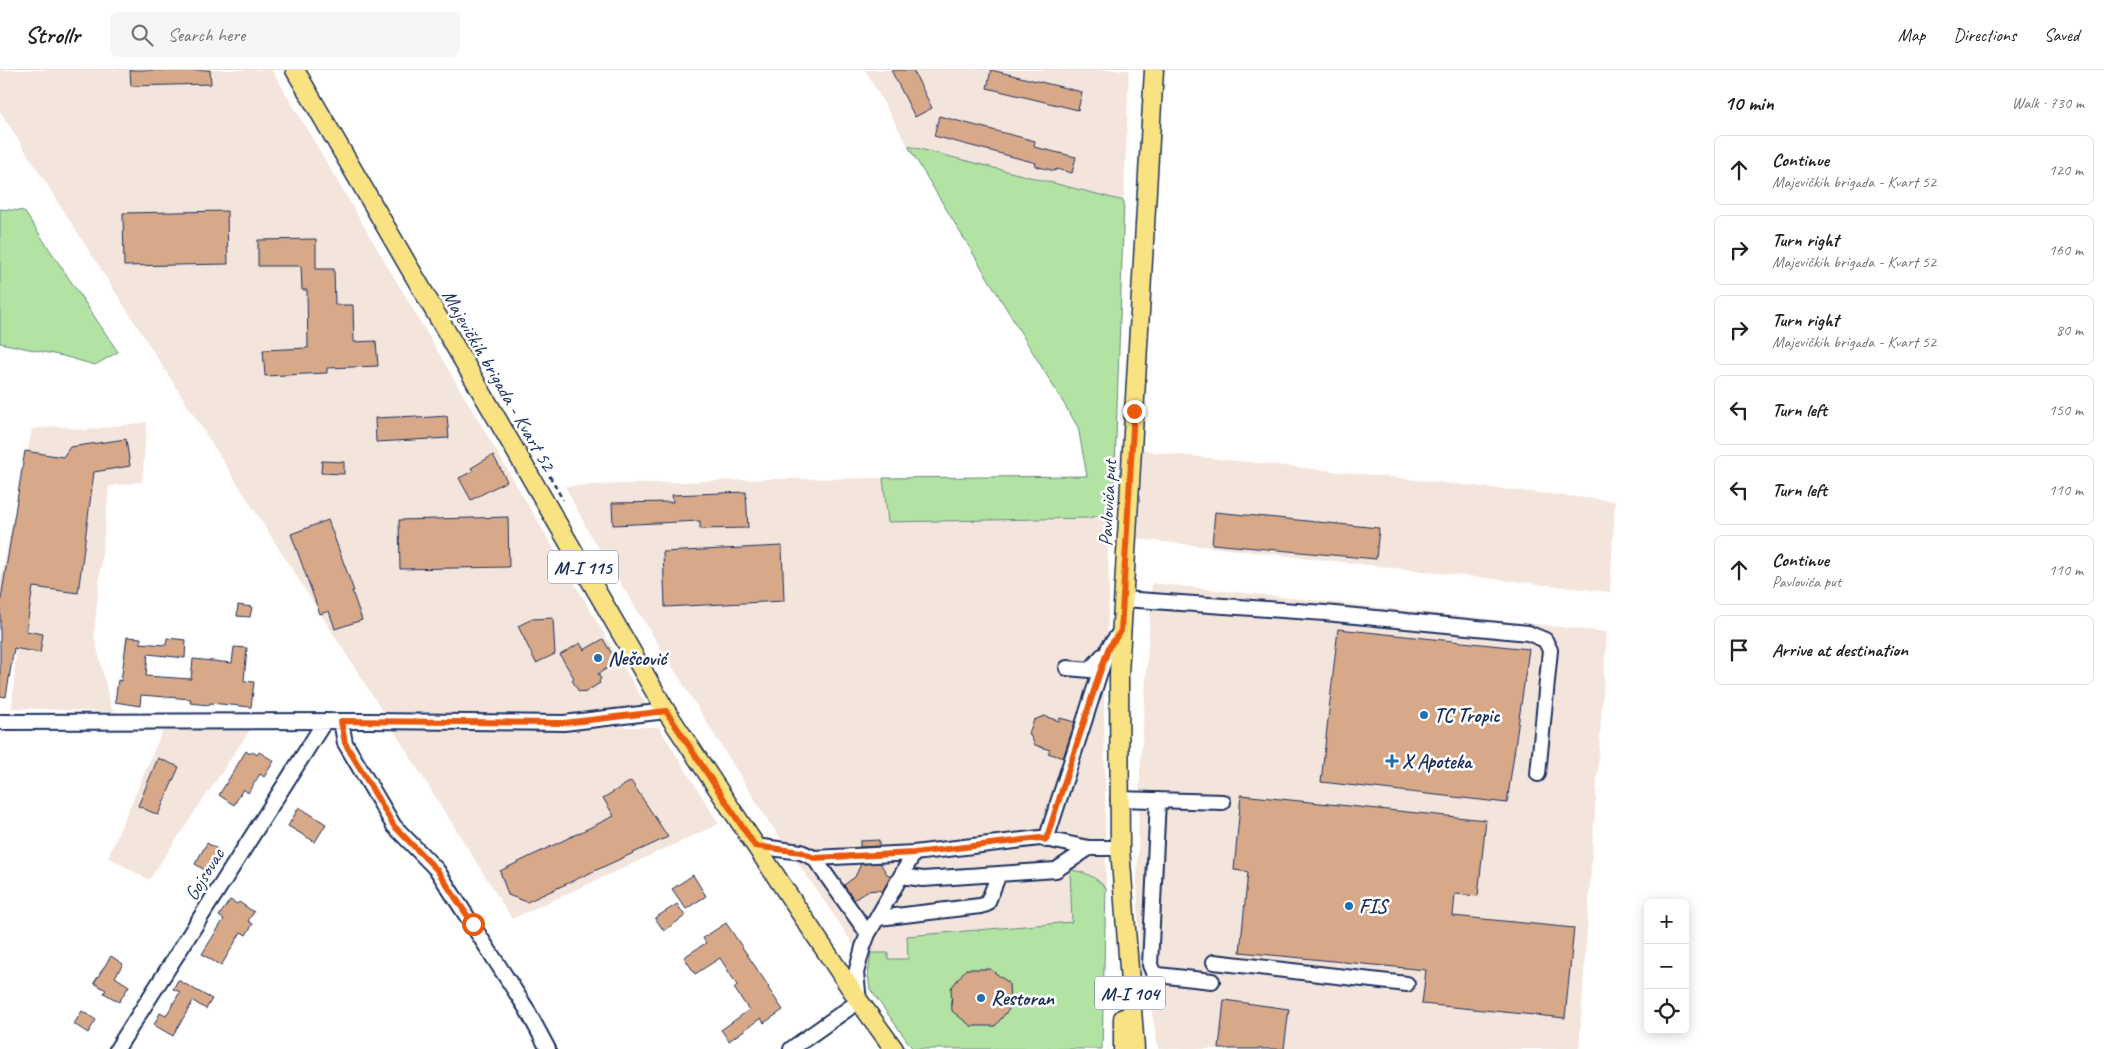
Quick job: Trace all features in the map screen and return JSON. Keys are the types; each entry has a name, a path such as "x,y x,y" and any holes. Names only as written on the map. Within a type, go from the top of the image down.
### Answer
{"main road":[{"name":"Majevičkih brigada - Kvart 52","path":"294,70 666,711 859,1001 894,1049"},
{"name":"Pavlovića put","path":"1125,938 1118,799 1121,631 1154,70"},
{"name":"M-I 104","path":"1123,1049 1125,938"},
{"name":"M-I 104","path":"1125,938 1136,1049"}],"street":[{"path":"1123,598 1325,613 1528,633 1545,640 1550,650 1538,774"},
{"path":"1067,668 1090,670 1121,631"},
{"path":"1046,840 1109,647"},
{"path":"0,722 341,721 564,723 666,711"},
{"name":"Gojsovac","path":"117,1049 325,721"},
{"path":"341,721 345,743 394,826 437,870 526,1008 548,1049"},
{"path":"1118,799 1223,802"},
{"path":"1158,800 1150,965 1153,972 1158,975 1212,981"},
{"path":"755,846 801,852 814,858 914,853 1040,838 1089,848 1120,848"},
{"path":"901,876 923,879 1056,870 1089,848"},
{"path":"791,1049 859,1001 856,973 862,947 914,853"},
{"path":"814,858 868,934"},
{"path":"879,918 987,904 999,874"},
{"path":"1214,962 1407,984"}],"path":[{"path":"541,461 564,503"}],"shaded area":[{"path":"0,70 272,70 646,705 568,715 383,712 0,111"},
{"path":"865,70 1129,70 1124,201 908,146"},
{"path":"147,422 142,482 109,486 94,634 111,708 116,712 12,708 16,653 0,650 0,584 32,429 59,426 84,430"},
{"path":"1143,449 1153,452 1615,501 1610,592 1138,539"},
{"path":"883,478 888,522 1090,518 1107,512 1109,596 1104,694 1106,888 1102,1049 913,1049 870,989 868,970 844,930 765,816 588,531 565,486 769,479"},
{"path":"1152,583 1607,632 1579,1049 1158,1049 1150,1002 1140,972 1137,881 1140,772"},
{"path":"610,727 659,727 719,824 512,919 392,728 554,731"},
{"path":"163,730 250,730 149,880 108,857"}],"green space":[{"path":"908,146 1124,201 1114,498 1107,512 1090,518 888,522 883,478 1087,476 1078,427"},
{"path":"0,209 24,211 118,352 95,365 63,356 0,343"},
{"path":"1070,870 1090,875 1106,888 1102,1049 913,1049 870,989 868,975 871,953 888,953 888,959 908,959 907,936 1072,922"}],"building":[{"path":"130,70 210,70 211,84 131,86"},
{"path":"891,70 913,70 932,108 915,117"},
{"path":"991,70 1082,92 1078,110 987,88"},
{"path":"939,116 1035,141 1034,147 1076,157 1072,173 1035,166 1036,163 934,136"},
{"path":"227,211 228,264 124,266 123,213"},
{"path":"316,239 316,269 334,269 335,305 353,305 354,342 376,341 378,366 327,368 327,373 265,376 263,350 308,348 307,290 302,290 301,266 258,266 258,240"},
{"path":"417,416 417,418 447,416 449,438 376,442 375,418"},
{"path":"126,439 130,466 94,472 78,593 33,587 26,631 43,634 40,653 14,648 6,697 0,696 0,605 25,451 63,457 70,447"},
{"path":"493,455 507,481 471,500 459,478 473,471 471,468"},
{"path":"322,461 344,462 344,474 321,473"},
{"path":"746,492 748,528 700,529 700,521 613,525 612,503 673,502 672,495"},
{"path":"1215,512 1379,528 1376,559 1212,544"},
{"path":"508,517 509,567 400,569 399,520"},
{"path":"328,520 354,591 352,591 362,620 335,629 329,611 320,614 291,534"},
{"path":"782,546 784,601 665,607 663,552"},
{"path":"238,605 252,607 250,617 237,616"},
{"path":"553,618 555,654 536,663 518,626 532,619"},
{"name":"TC Tropic","path":"1338,629 1529,649 1507,803 1321,782"},
{"path":"127,637 141,638 140,643 166,645 167,638 186,640 185,658 148,654 146,676 191,679 193,659 232,663 234,647 247,648 244,681 254,682 251,707 190,703 191,699 141,695 140,706 115,702 118,680 121,681"},
{"path":"603,639 617,662 598,674 601,679 600,683 584,693 582,691 579,692 572,680 574,678 560,655 580,643 584,650"},
{"path":"1044,716 1059,721 1060,718 1075,722 1063,758 1048,753 1050,750 1035,745 1029,733 1034,720"},
{"path":"246,751 250,754 252,751 257,755 259,752 274,761 264,777 260,774 248,793 243,789 234,805 219,795"},
{"path":"158,758 179,767 158,815 138,806"},
{"path":"631,781 668,837 527,902 508,895 500,871 614,816 603,798"},
{"name":"FIS","path":"1241,795 1486,820 1478,896 1455,894 1453,916 1574,928 1565,1018 1422,1004 1426,970 1240,952 1248,872 1234,870"},
{"path":"299,807 326,824 315,842 288,826"},
{"path":"879,840 879,846 860,847 860,841"},
{"path":"207,843 219,850 206,871 195,864"},
{"path":"880,863 887,874 891,876 882,892 878,890 867,891 854,900 844,885 855,877 861,864"},
{"path":"693,875 706,896 686,909 672,889"},
{"path":"230,900 237,904 239,902 254,912 248,921 253,924 246,935 241,932 221,966 202,954 224,919 219,916"},
{"path":"677,904 685,916 664,931 655,918"},
{"path":"726,923 783,1010 764,1023 761,1018 729,1041 721,1030 749,1010 734,988 737,985 720,958 695,974 684,957 706,943 703,938"},
{"path":"111,956 123,964 115,977 129,986 119,1002 104,993 106,990 94,983"},
{"name":"Restoran","path":"966,969 990,969 1009,983 1010,1008 995,1026 971,1026 952,1011 951,988"},
{"path":"178,980 212,999 206,1009 193,1001 173,1036 154,1025 160,1013 166,1016 180,992 173,989"},
{"path":"1224,1000 1289,1009 1284,1049 1219,1049"},
{"path":"82,1011 96,1020 88,1033 74,1024"}],"place":[{"name":"Nešcović","path":"598,658"},
{"name":"TC Tropic","path":"1424,715"},
{"name":"X Apoteka","path":"1392,761"},
{"name":"FIS","path":"1349,906"},
{"name":"Restoran","path":"981,998"}],"route":[{"path":"473,924 437,870 394,826 345,743 341,721 564,723 641,712 666,711 755,846 801,852 814,858 914,853 1040,838 1046,840 1109,647 1121,631 1134,411"}]}
